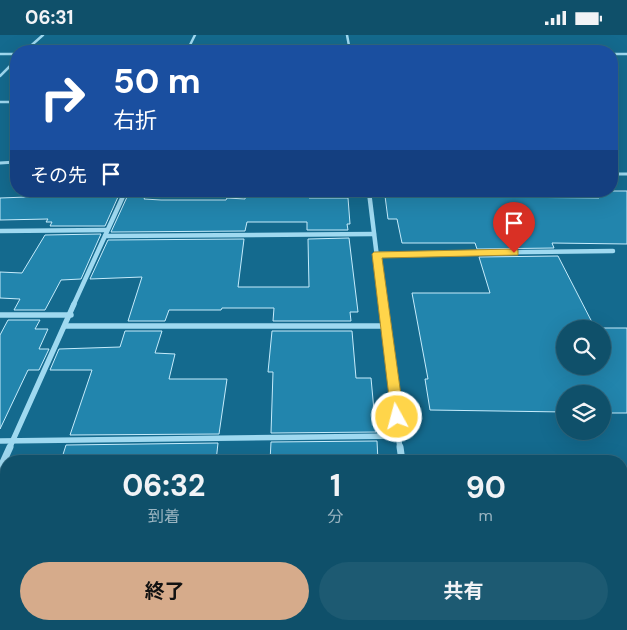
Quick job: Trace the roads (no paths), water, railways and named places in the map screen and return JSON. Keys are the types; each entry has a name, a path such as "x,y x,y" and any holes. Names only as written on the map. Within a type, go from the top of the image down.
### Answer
{"street":[{"path":"33,45 44,35"},
{"path":"0,76 10,66"},
{"path":"6,455 71,315 122,197"},
{"path":"369,197 401,455"},
{"path":"0,231 374,234"},
{"path":"377,254 613,251"},
{"path":"0,315 71,315"},
{"path":"65,326 385,326"},
{"path":"0,441 399,436"}]}
